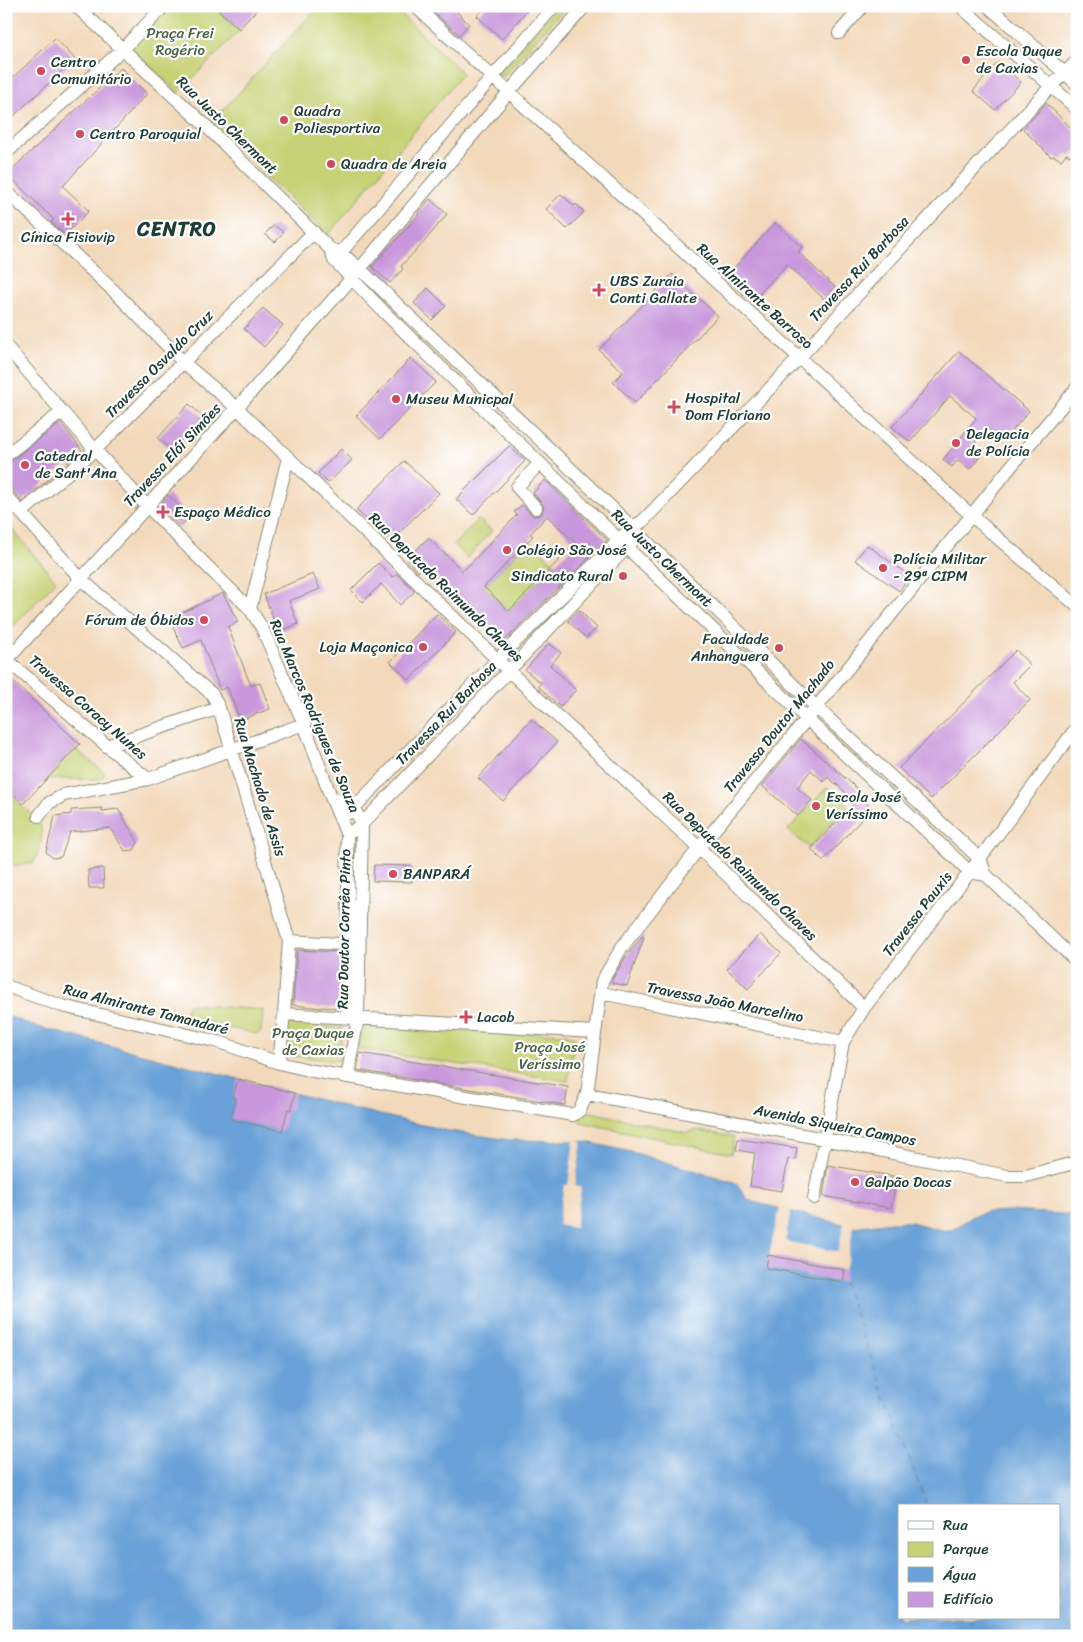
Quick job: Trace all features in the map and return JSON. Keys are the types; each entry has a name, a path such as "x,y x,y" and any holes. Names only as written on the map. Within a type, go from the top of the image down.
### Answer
{"street":[{"name":"Rua Justo Chermont","path":"76,6 208,128 335,254 636,531 816,707 980,859 986,876 1077,962"},
{"path":"6,153 123,49 164,6"},
{"name":"Rua Almirante Barroso","path":"415,6 491,78 972,516 1077,606"},
{"path":"335,254 554,6"},
{"name":"Travessa Elói Simões","path":"7,660 237,408 356,273 508,93 585,6"},
{"path":"839,32 864,6"},
{"path":"960,6 1077,109"},
{"path":"988,6 1077,84"},
{"name":"Travessa Rui Barbosa","path":"347,835 362,824 509,671 636,531 643,520 799,358 1051,86 1077,61"},
{"name":"Rua Deputado Raimundo Chaves","path":"6,191 114,290 184,363 237,408 509,671 699,848 864,1008"},
{"name":"Travessa Osvaldo Cruz","path":"21,513 95,450 314,232"},
{"name":"Rua Justo Chermont","path":"356,273 383,311 807,720 970,872 986,876"},
{"name":"Rua Marcos Rodrigues de Souza","path":"6,346 95,450 147,506 250,609 262,628 304,724 330,797 347,835"},
{"name":"Travessa Doutor Machado","path":"348,1077 573,1115 580,1110 586,1094 604,976 622,947 699,848 807,720 1017,459 1077,388"},
{"path":"6,455 62,412"},
{"path":"250,609 288,458"},
{"path":"536,508 517,488 540,463"},
{"name":"Rua Machado de Assis","path":"6,496 81,579 212,694 219,708 289,941 284,1014 278,1063"},
{"name":"Travessa Rui Barbosa","path":"340,820 354,808 498,659 624,544"},
{"name":"Travessa Coracy Nunes","path":"7,660 106,746 148,779"},
{"path":"106,746 219,708"},
{"path":"39,816 49,803 64,796 148,779 304,724"},
{"name":"Travessa Pauxis","path":"814,1198 842,1042 864,1008 980,859 1077,727"},
{"path":"330,797 354,808"},
{"name":"Rua Doutor Corrêa Pinto","path":"348,1077 362,824 354,808"},
{"name":"Rua Doutor Corrêa Pinto","path":"347,835 355,945"},
{"path":"289,941 355,945"},
{"name":"Rua Almirante Tamandaré","path":"6,986 62,1006 219,1042 278,1063"},
{"name":"Travessa João Marcelino","path":"601,993 842,1042"},
{"path":"284,1014 594,1032"},
{"path":"278,1063 348,1077"},
{"name":"Avenida Siqueira Campos","path":"586,1094 824,1138 1007,1176 1026,1176 1077,1162"}],"green space":[{"name":"Praça Frei Rogério","path":"167,6 213,6 240,30 178,93 129,46"},
{"path":"319,6 392,6 463,73 328,235 211,123"},
{"path":"558,6 566,6 498,82 494,78"},
{"path":"478,519 492,531 467,558 454,545"},
{"path":"6,522 56,581 6,634"},
{"path":"529,540 555,564 509,611 484,587"},
{"path":"73,747 104,772 103,777 99,779 43,779"},
{"path":"6,761 30,781 14,800 34,815 41,828 40,846 33,863 16,865 6,862"},
{"path":"827,787 848,805 809,848 788,830"},
{"path":"188,1004 263,1010 261,1032 256,1034 184,1017"},
{"name":"Praça Duque de Caxias","path":"287,1022 342,1028 339,1061 284,1055"},
{"name":"Praça José Veríssimo","path":"360,1027 565,1034 574,1037 575,1040 568,1081 357,1049"},
{"path":"582,1110 688,1133 695,1130 734,1137 731,1154 580,1122"}],"water":[{"path":"6,1015 30,1025 355,1109 449,1131 510,1140 582,1141 635,1153 734,1182 746,1197 753,1202 854,1227 891,1222 911,1222 941,1230 952,1230 973,1216 985,1212 1011,1211 1077,1215 1077,1636 6,1636"}],"pier":[{"path":"574,1140 582,1141 575,1186 581,1188 575,1228 558,1225 564,1185 568,1185"},
{"path":"780,1207 791,1210 785,1241 838,1252 844,1223 854,1225 843,1282 766,1268"}],"building":[{"path":"214,6 260,6 239,29"},
{"path":"427,6 451,6 469,24 459,35"},
{"path":"486,6 531,6 502,39 477,16"},
{"name":"Centro Comunitário","path":"55,38 75,59 6,123 6,84"},
{"path":"998,62 1021,82 995,110 973,91"},
{"name":"Centro Paroquial","path":"121,68 147,94 63,186 89,211 65,235 51,222 54,220 7,174"},
{"path":"1046,103 1072,129 1077,128 1077,149 1070,156 1066,154 1061,160 1054,156 1051,157 1023,129"},
{"path":"561,194 584,212 567,229 546,209"},
{"path":"430,199 447,214 401,266 403,269 390,283 372,267"},
{"path":"775,223 802,247 798,252 835,287 824,299 787,264 752,302 725,278"},
{"path":"274,225 284,233 275,242 265,234"},
{"path":"672,274 718,316 635,403 613,382 623,372 599,350"},
{"path":"428,288 446,306 432,320 414,303"},
{"path":"263,308 283,325 264,347 244,329"},
{"path":"959,351 1029,411 1003,442 987,428 972,446 982,454 970,469 958,460 952,467 943,460 976,418 950,396 910,442 892,427"},
{"name":"Museu Municpal","path":"411,358 436,382 380,439 356,416"},
{"path":"189,404 203,417 172,451 158,438"},
{"path":"61,423 82,450 22,502 6,483 6,463"},
{"path":"509,446 525,461 473,515 456,499"},
{"path":"341,449 352,460 328,483 318,473"},
{"path":"404,461 439,493 391,541 356,510"},
{"path":"545,480 607,540 504,641 425,566 418,572 407,559 428,538 463,571 517,515 514,512 522,505 533,516 542,514 544,506 533,493","holes":["547,516 576,543 509,611 484,587 533,536 530,534"]},
{"path":"168,495 190,516 180,527 159,506"},
{"name":"Polícia Militar - 29ª CIPM","path":"867,545 910,576 899,591 855,560"},
{"path":"378,563 393,577 397,574 415,591 400,605 381,584 363,602 351,590"},
{"path":"313,574 320,589 289,601 298,624 278,632 264,594"},
{"path":"223,593 238,622 228,627 251,686 260,683 270,709 240,720 227,687 220,690 201,640 183,648 169,619"},
{"path":"579,610 597,628 586,638 568,621"},
{"name":"Loja Maçonica","path":"437,614 456,632 409,680 390,662"},
{"path":"549,643 561,653 550,665 576,690 560,707 538,686 541,683 525,670"},
{"path":"1016,650 1030,665 1013,682 1030,700 931,799 899,768"},
{"path":"6,675 80,744 23,804 6,788"},
{"path":"531,719 557,742 503,801 478,778"},
{"path":"801,739 861,792 854,800 828,777 824,782 811,770 797,788 812,800 798,816 762,786"},
{"path":"860,797 872,808 823,861 811,849"},
{"path":"102,808 102,811 118,809 138,842 134,850 125,851 110,828 70,832 61,857 53,858 46,852 55,816 71,814 71,810"},
{"name":"BANPARÁ","path":"374,865 412,866 412,882 373,881"},
{"path":"103,868 104,888 89,888 88,870"},
{"path":"760,934 781,953 748,989 727,969"},
{"path":"642,936 644,937 627,986 612,983 625,958"},
{"path":"297,950 341,952 339,1008 293,1005"},
{"path":"360,1053 568,1087 565,1105 357,1070"},
{"path":"238,1079 295,1093 291,1110 288,1109 282,1131 231,1119 236,1098 233,1097"},
{"path":"738,1139 797,1148 795,1160 788,1159 782,1191 750,1186 755,1153 736,1150"},
{"path":"828,1165 897,1177 891,1208 823,1196"},
{"path":"768,1255 845,1270 843,1282 766,1268"}],"ferry route":[{"path":"843,1282 926,1504"},
{"path":"971,1620 976,1636"}],"place":[{"name":"Escola Duque de Caxias","path":"966,60"},
{"name":"Centro Comunitário","path":"41,71"},
{"name":"Quadra Poliesportiva","path":"284,120"},
{"name":"Centro Paroquial","path":"80,134"},
{"name":"Quadra de Areia","path":"331,164"},
{"name":"Cínica Fisiovip","path":"68,219"},
{"name":"UBS Zuraia Conti Gallate","path":"599,290"},
{"name":"Museu Municpal","path":"396,399"},
{"name":"Hospital Dom Floriano","path":"674,407"},
{"name":"Delegacia de Polícia","path":"956,443"},
{"name":"Catedral de Sant'Ana","path":"25,465"},
{"name":"Espaço Médico","path":"163,512"},
{"name":"Colégio São José","path":"507,550"},
{"name":"Polícia Militar - 29ª CIPM","path":"883,568"},
{"name":"Sindicato Rural","path":"623,576"},
{"name":"Fórum de Óbidos","path":"204,620"},
{"name":"Loja Maçonica","path":"423,647"},
{"name":"Faculdade Anhanguera","path":"779,648"},
{"name":"Escola José Veríssimo","path":"816,806"},
{"name":"BANPARÁ","path":"393,874"},
{"name":"Lacob","path":"466,1017"},
{"name":"Galpão Docas","path":"855,1182"}],"district":[{"name":"CENTRO","path":"177,229"}]}
